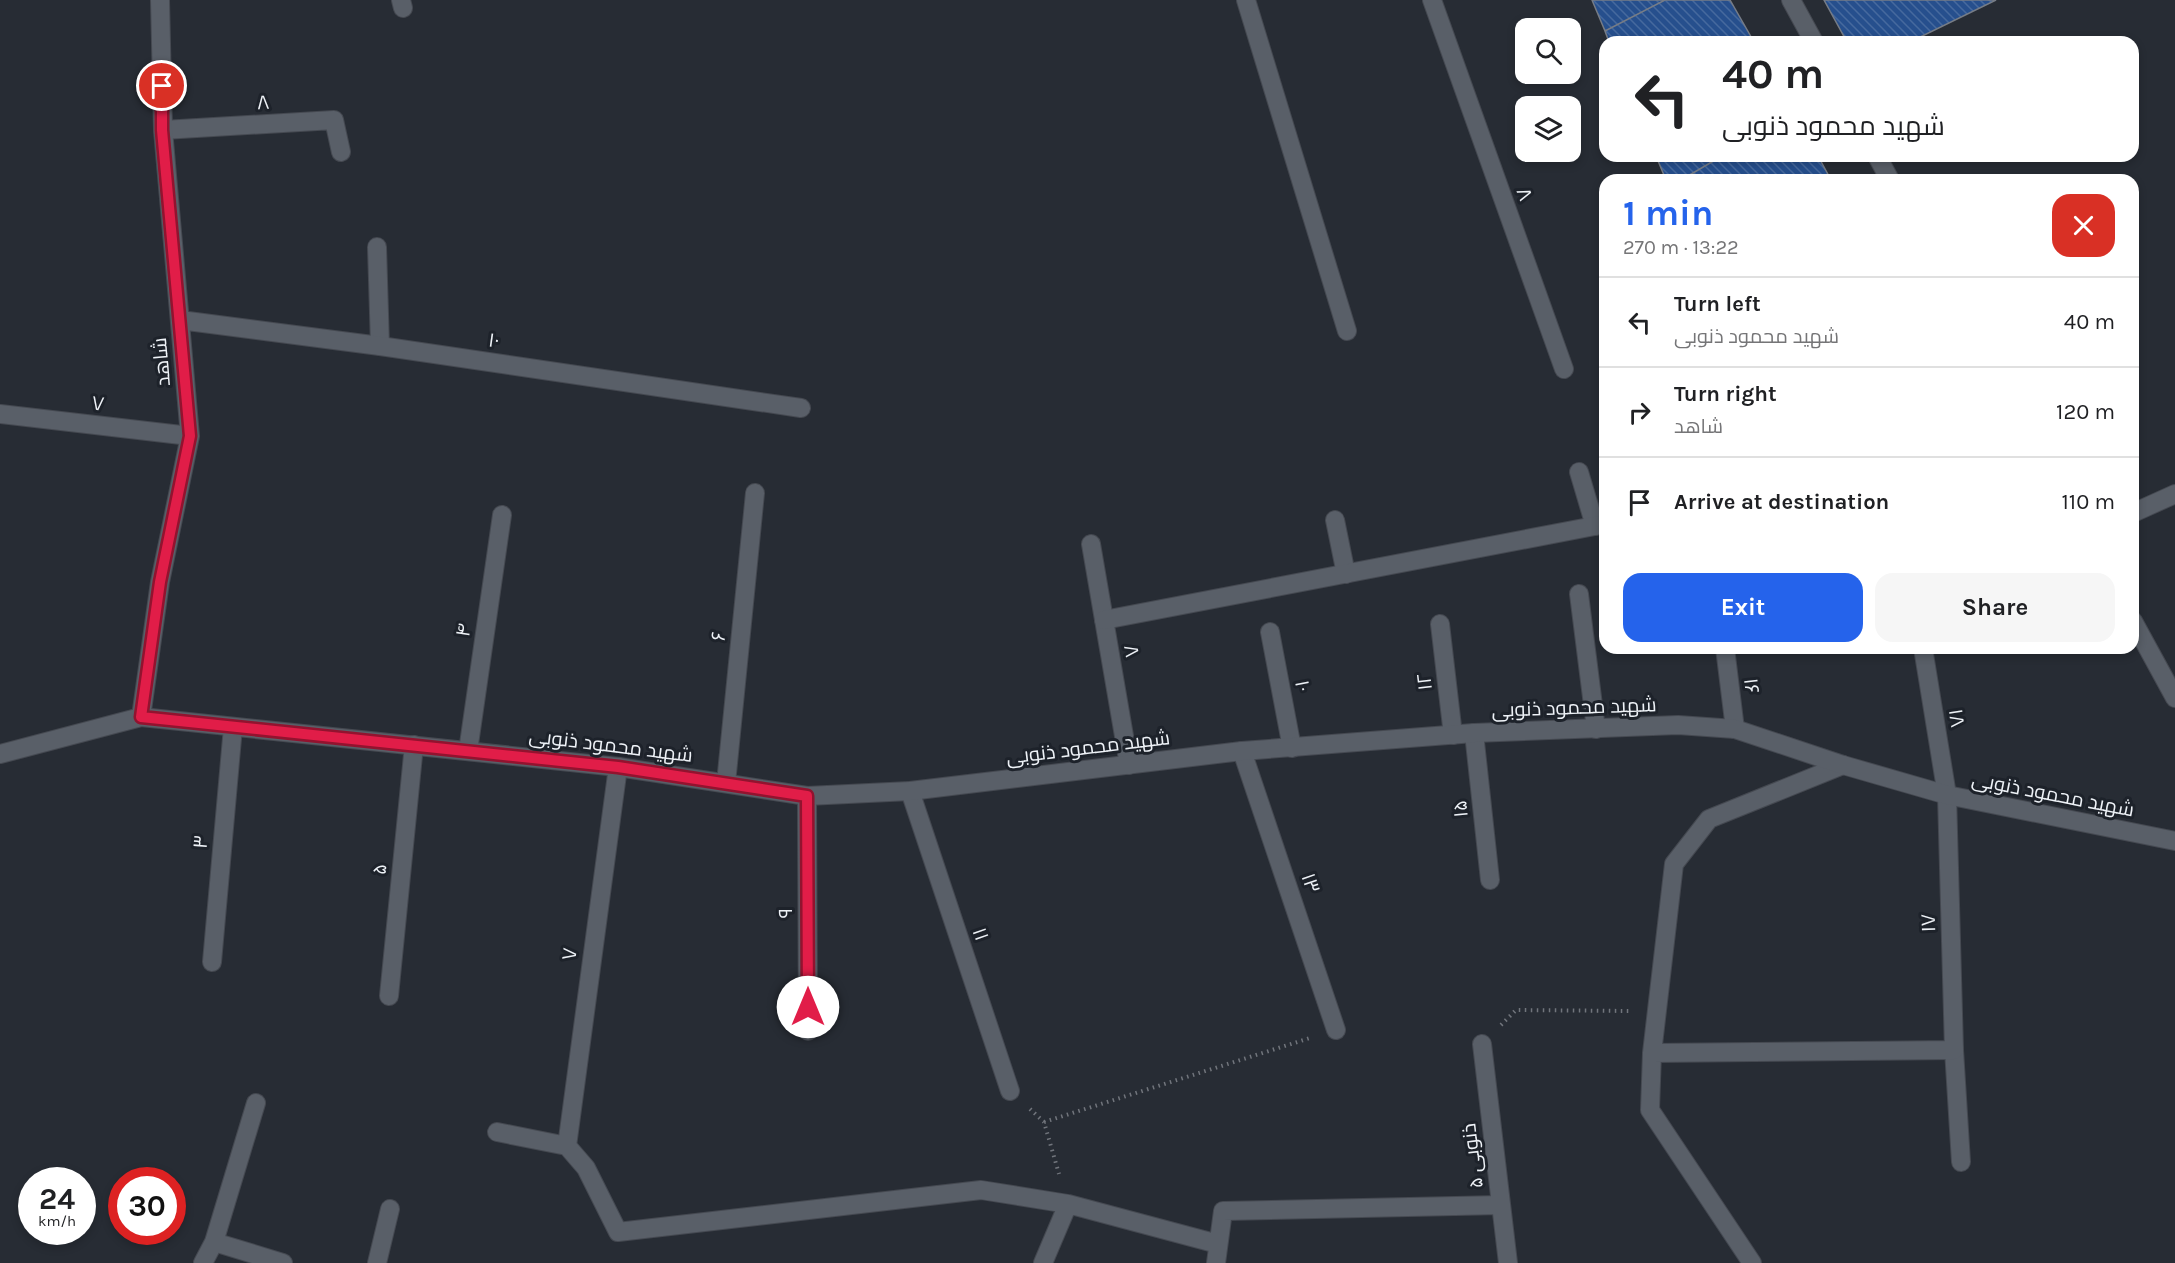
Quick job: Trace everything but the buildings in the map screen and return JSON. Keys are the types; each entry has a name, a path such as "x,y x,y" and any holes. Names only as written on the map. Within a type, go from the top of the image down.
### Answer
{"street":[{"name":"شاهد","path":"141,717 160,582 190,436 162,130 160,0"},
{"path":"1246,0 1347,331"},
{"name":"۸","path":"1432,0 1564,369"},
{"path":"1791,0 1811,36"},
{"name":"۸","path":"162,130 334,120 341,153"},
{"path":"377,247 380,345"},
{"name":"۱۰","path":"180,320 380,345 801,408"},
{"name":"۷","path":"0,414 190,436"},
{"path":"1579,472 1599,522"},
{"name":"۶","path":"726,783 756,493"},
{"path":"2139,510 2175,495"},
{"name":"۴","path":"468,751 502,514"},
{"path":"1335,520 1346,574"},
{"path":"1104,620 1599,525"},
{"name":"۸","path":"1090,544 1128,765"},
{"path":"1579,594 1596,729"},
{"name":"۱۲","path":"1440,624 1453,735"},
{"name":"۱۰","path":"1270,632 1292,748"},
{"path":"2139,632 2175,698"},
{"name":"۱۶","path":"1726,654 1736,729"},
{"name":"۱۸","path":"1924,654 1947,795"},
{"name":"شهید محمود ذنوبی","path":"0,754 141,717 618,767 807,796 910,792 1242,752 1474,733 1678,725 1736,729 1843,765 1947,795 2175,841"},
{"name":"۳","path":"212,962 233,727"},
{"name":"۱۵","path":"1474,733 1490,880"},
{"name":"۵","path":"389,996 414,746"},
{"name":"۱۳","path":"1242,752 1336,1030"},
{"path":"1752,1263 1650,1110 1652,1053 1674,864 1709,819 1843,765"},
{"name":"۷","path":"567,1146 618,767"},
{"name":"۱۱","path":"910,792 1010,1091"},
{"name":"۱۷","path":"1947,795 1954,1050 1961,1162"},
{"name":"۹","path":"807,796 808,1031"},
{"name":"ذنوبی ۵","path":"1482,1044 1508,1263"},
{"path":"1652,1053 1954,1050"},
{"path":"203,1263 214,1242 256,1103"},
{"path":"497,1132 567,1146 586,1168 618,1232 981,1190 1068,1204 1218,1244"},
{"path":"1043,1263 1068,1204"},
{"path":"1216,1263 1223,1211 1501,1205"},
{"path":"377,1263 390,1209"},
{"path":"214,1242 283,1263"}],"path":[{"path":"1482,1044 1516,1010 1657,1011"},
{"path":"1044,1122 1336,1030"},
{"path":"1010,1091 1044,1122 1068,1204"}],"route":[{"path":"162,86 162,130 190,436 160,582 141,717 618,767 807,796 808,1007"}]}
